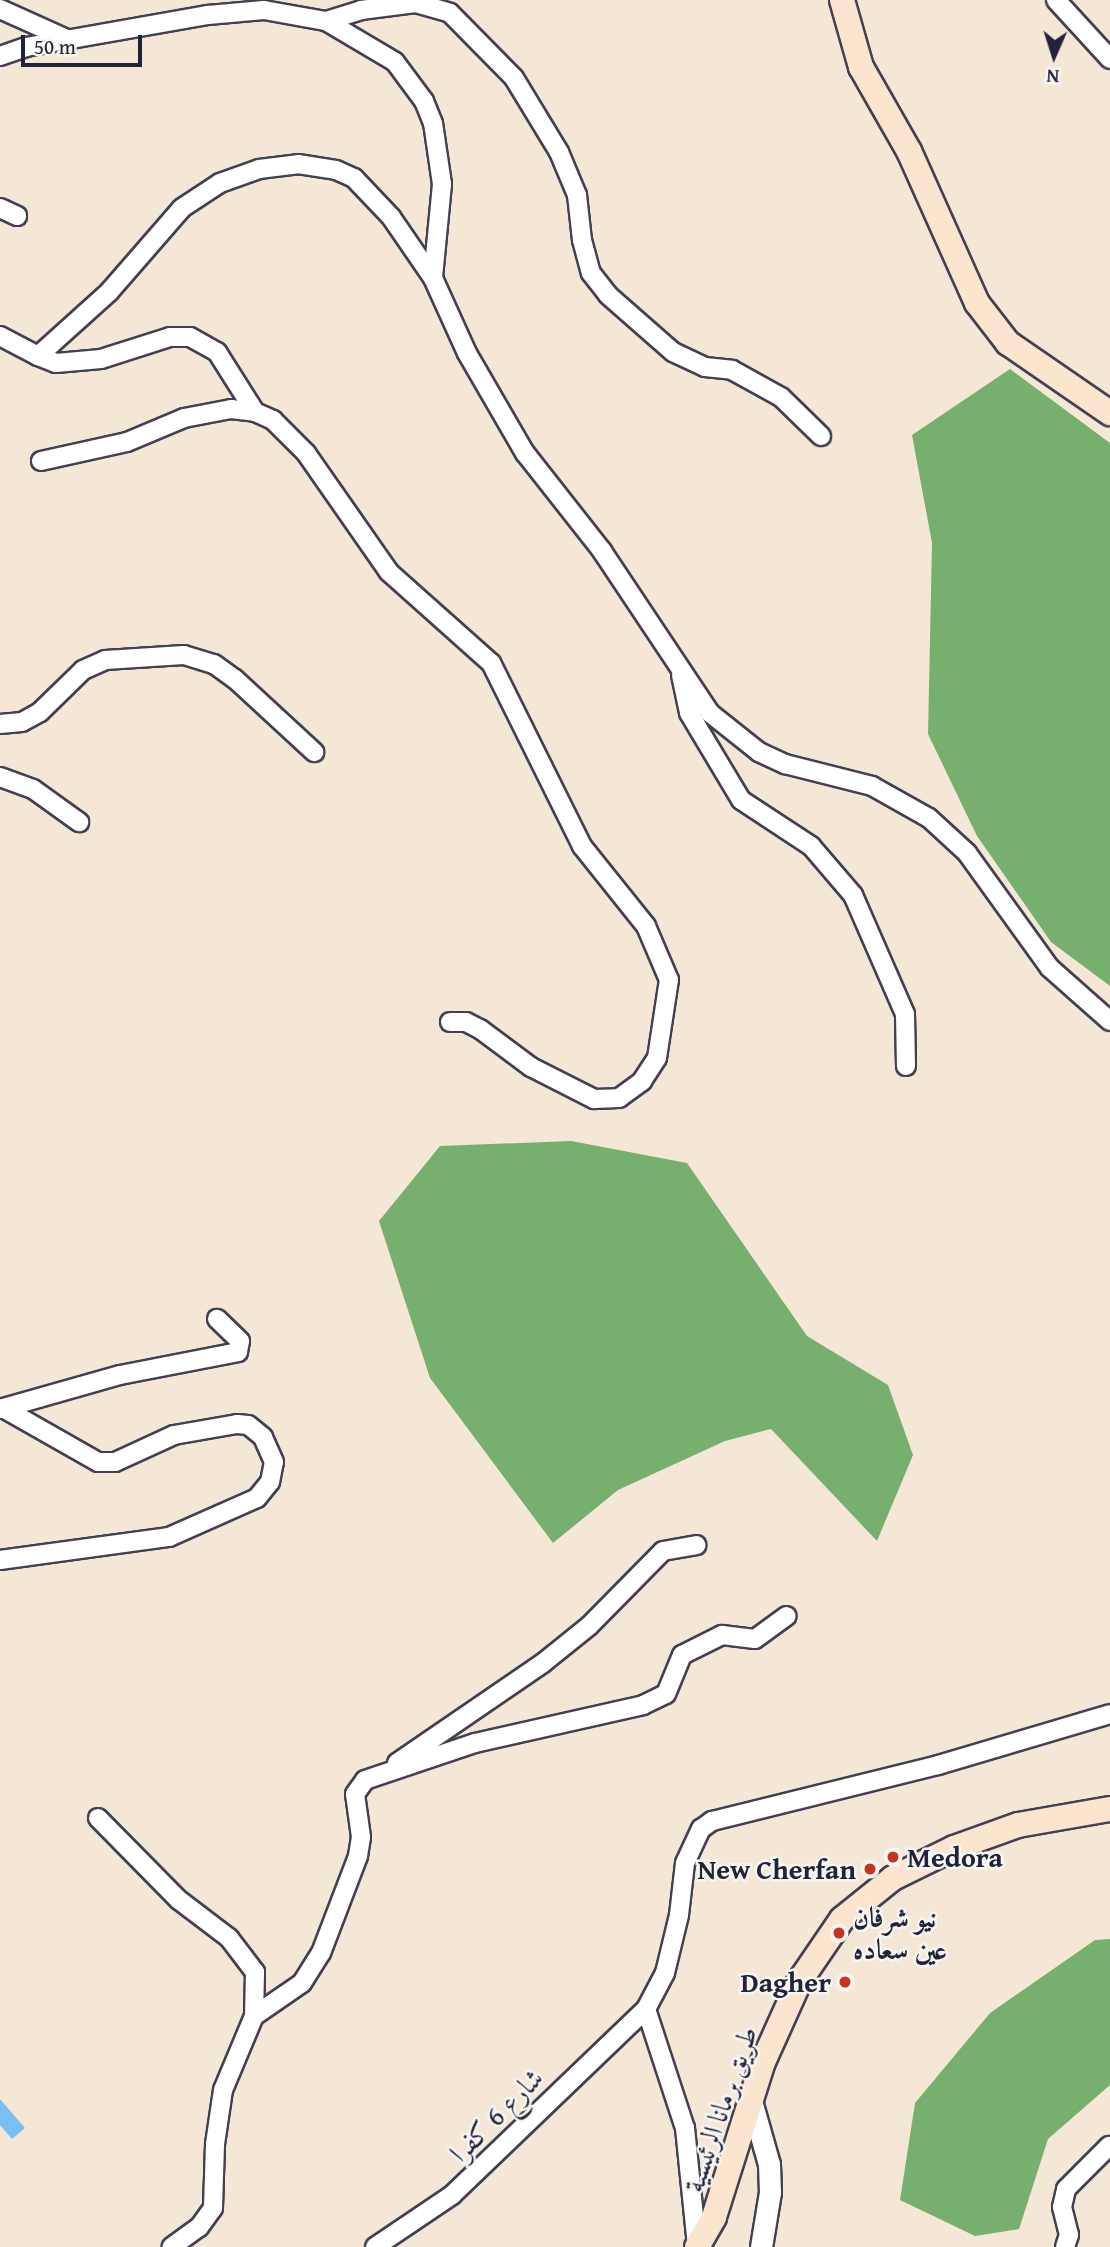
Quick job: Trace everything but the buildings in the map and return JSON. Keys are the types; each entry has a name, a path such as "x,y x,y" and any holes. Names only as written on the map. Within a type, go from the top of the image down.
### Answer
{"main road":[{"path":"842,0 861,66 908,151 977,303 1008,343 1110,413"},
{"name":"طريق برمانا الرئيسية","path":"697,2247 714,2217 750,2097 799,1982 834,1930 864,1897 893,1878 993,1833 1043,1819 1110,1809"}],"street":[{"path":"1056,0 1110,59"},
{"path":"326,21 361,10 416,3 450,13 514,78 559,152 577,195 582,240 591,273 608,295 673,352 705,367 732,370 781,397 821,436"},
{"path":"0,9 69,40"},
{"path":"0,56 69,40 242,12 297,13 326,21 395,62 424,101 435,133 442,184 433,278"},
{"path":"38,356 109,292 182,208 220,183 259,169 298,164 354,178 391,217 433,278 467,353 525,453 602,551 681,675 710,713 745,744 785,764 872,786 904,800 948,832 968,853 1030,945 1110,1021"},
{"path":"0,208 17,216"},
{"path":"0,336 56,363 89,360 170,337 190,337 216,352 234,373 255,412"},
{"path":"41,461 127,442 184,418 231,409 255,412 273,420 306,453 389,572 491,663 582,846 646,926 669,980 657,1058 642,1081 619,1098 594,1099 531,1067 480,1029 466,1022 450,1021"},
{"path":"0,724 22,722 40,712 83,670 105,660 184,655 214,664 235,679 314,752"},
{"path":"681,675 689,713 741,800 811,846 853,895 905,1014 906,1066"},
{"path":"0,778 33,789 79,821"},
{"path":"2,1408 120,1375 238,1352 240,1341 217,1319"},
{"path":"0,1560 169,1538 257,1498 270,1482 274,1462 263,1437 248,1425 237,1424 174,1436 116,1462 98,1462 2,1408"},
{"path":"387,1773 405,1756 580,1633 663,1551 696,1545"},
{"path":"254,2016 293,1991 310,1973 358,1856 360,1837 355,1794 365,1780 475,1744 643,1704 666,1694 682,1656 722,1635 755,1639 787,1616"},
{"path":"697,2247 685,2128 646,2010 664,1973 679,1915 685,1863 701,1829 712,1821 938,1765 1110,1714"},
{"path":"98,1818 179,1900 229,1938 255,1972 254,2016 223,2090 215,2144 213,2208 199,2227 171,2247"},
{"name":"شارع 6 كفرا","path":"375,2247 452,2195 646,2010"},
{"path":"750,2097 769,2164 770,2192 761,2247"},
{"path":"1065,2247 1069,2235 1062,2207 1066,2189 1109,2146"}],"green space":[{"path":"1010,369 1110,443 1110,986 1051,942 977,836 928,734 932,543 912,435"},
{"path":"571,1141 687,1163 807,1336 888,1385 913,1455 877,1541 771,1429 725,1441 618,1490 553,1543 430,1378 379,1221 440,1146"},
{"path":"1110,1939 1110,2085 1048,2139 1019,2229 975,2236 900,2200 915,2103 990,2013 1095,1940"}],"water":[{"path":"0,2099 25,2128 12,2139 0,2125"}],"place":[{"name":"Medora","path":"893,1857"},
{"name":"New Cherfan","path":"870,1869"},
{"name":"نيو شرفان عين سعاده","path":"839,1933"},
{"name":"Dagher","path":"845,1982"}]}
